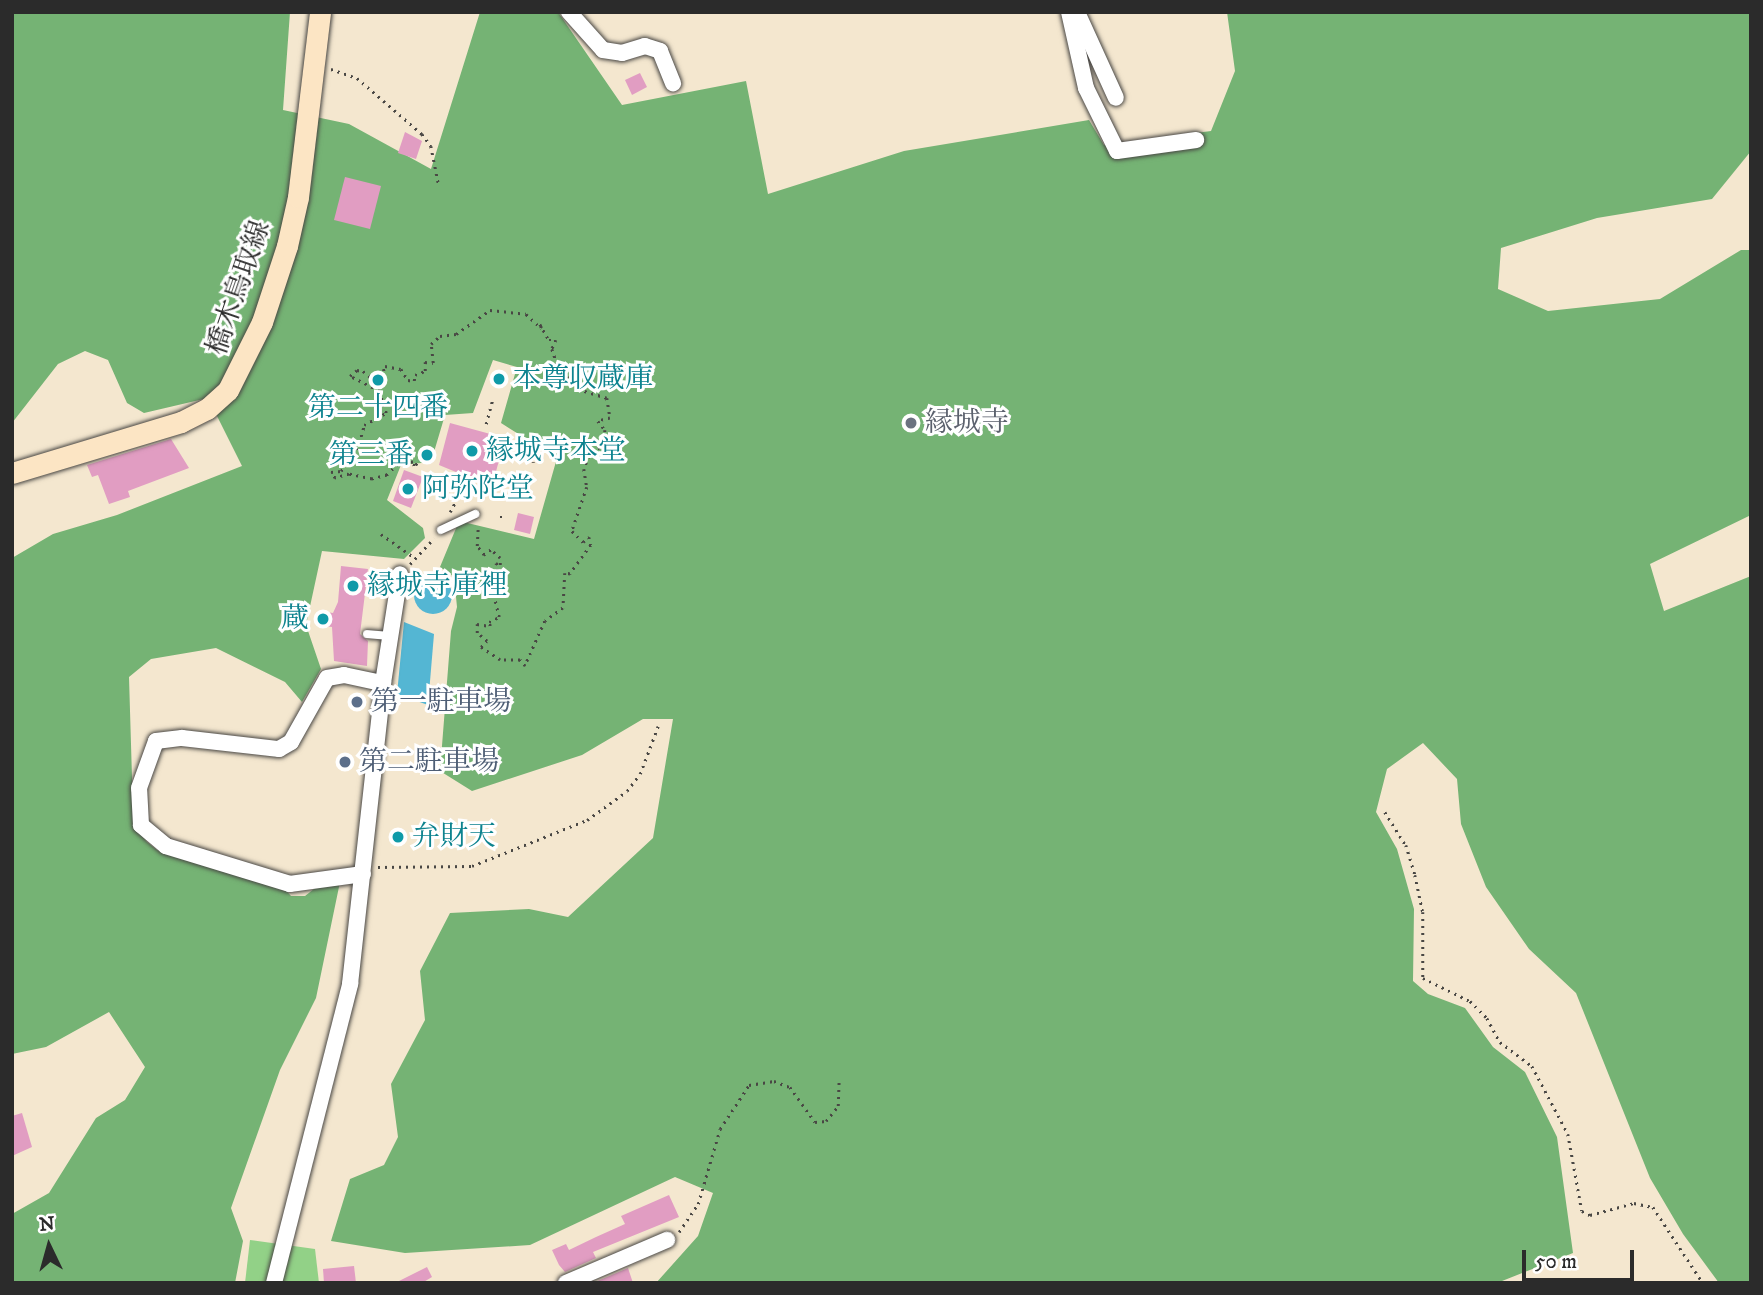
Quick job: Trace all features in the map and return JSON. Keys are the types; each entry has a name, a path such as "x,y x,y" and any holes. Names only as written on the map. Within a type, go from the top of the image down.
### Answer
{"main road":[{"name":"橋木鳥取線","path":"12,473 181,422 207,409 228,390 262,321 287,246 298,197 311,68 320,12"}],"street":[{"path":"569,12 603,50 622,53 645,47 660,51 673,83"},
{"path":"1069,12 1086,88 1117,150 1196,140"},
{"path":"1077,12 1116,98"},
{"path":"274,1283 351,984 383,683 400,574"},
{"path":"363,871 290,884 166,846 141,825 139,788 156,741 182,738 279,749 291,742 327,678 344,675 383,683"},
{"path":"566,1283 667,1240"}],"lane":[{"path":"441,530 475,514"},
{"path":"367,634 389,636"}],"path":[{"path":"311,68 340,70 357,78 422,134 431,146 439,186"},
{"path":"429,456 414,466 413,461 398,464 387,475 372,479 349,474 335,478 331,472 341,471 357,450 364,425 386,413 379,391 350,376 363,371 379,384 385,366 401,369 408,380 414,381 415,375 425,372 425,362 433,363 431,344 440,336 456,334 489,310 526,314 541,328 540,324 549,340 556,340 552,349 558,366 578,389 607,398 610,418 598,421 605,430 605,443 589,456 584,469 587,487 572,531 583,542 589,537 591,545 570,574 565,573 563,608 545,621 525,666 520,660 500,660 491,650 481,648 487,641 477,633 477,624 490,626 489,622 499,617 492,589 499,585 496,564 500,565 500,558 491,550 484,555 477,546 478,525"},
{"path":"486,424 493,398"},
{"path":"400,574 441,530 464,486"},
{"path":"381,534 415,558"},
{"path":"363,871 472,866 587,820 627,791 640,774 658,726"},
{"path":"1385,812 1406,845 1415,875 1423,912 1423,978 1470,1000 1487,1018 1500,1042 1532,1066 1568,1134 1582,1211 1590,1215 1634,1203 1653,1207 1703,1283"},
{"path":"667,1240 687,1225 698,1204 720,1129 749,1084 774,1081 790,1087 815,1122 826,1121 838,1106 839,1078"}],"green space":[{"path":"12,12 290,12 283,110 349,124 431,169 480,12 558,12 622,105 746,81 768,194 904,151 1089,120 1104,145 1211,131 1235,71 1227,12 1751,12 1751,151 1712,199 1597,218 1501,248 1498,289 1548,311 1660,299 1741,250 1751,250 1751,515 1650,564 1664,611 1751,576 1751,1283 1719,1283 1683,1234 1650,1178 1576,993 1529,949 1486,887 1461,824 1457,779 1423,743 1387,769 1376,812 1397,849 1414,909 1413,981 1428,994 1465,1008 1493,1047 1525,1072 1557,1137 1573,1253 1497,1283 656,1283 698,1236 713,1193 675,1177 530,1245 405,1253 331,1241 350,1179 384,1165 398,1137 391,1084 425,1020 420,971 450,913 529,909 568,917 653,838 673,719 643,719 582,755 472,791 440,771 451,631 457,607 454,577 440,567 459,521 534,539 557,458 501,423 517,367 493,360 473,413 445,415 431,462 401,465 387,500 423,528 425,538 404,559 322,551 306,625 321,669 302,702 285,682 216,648 151,659 129,677 133,811 136,829 147,842 157,850 284,888 291,896 305,896 319,885 340,882 316,998 280,1070 231,1208 243,1241 235,1283 12,1283 12,1214 49,1193 96,1118 125,1100 145,1067 109,1012 46,1047 12,1054 12,558 53,534 117,515 242,466 208,398 144,413 127,403 108,360 85,351 58,364 12,423"},
{"path":"250,1240 315,1249 319,1283 245,1283"}],"water":[{"path":"433,576 447,581 452,595 447,609 433,614 419,609 414,595 419,581"},
{"path":"404,622 434,634 428,705 397,694"}],"building":[{"path":"640,73 647,87 632,95 625,80"},
{"path":"405,132 422,141 416,159 398,153"},
{"path":"345,177 381,186 370,229 334,220"},
{"name":"縁城寺本堂","path":"450,423 505,438 494,479 477,474 475,480 439,465"},
{"path":"171,439 189,468 128,491 130,497 109,504 98,475 92,477 87,465"},
{"name":"阿弥陀堂","path":"404,470 423,477 411,508 393,501"},
{"path":"518,513 534,517 530,534 514,530"},
{"path":"341,566 368,569 360,634 368,641 367,666 334,661 332,627 317,625 319,611 333,613 338,602"},
{"path":"22,1113 32,1147 12,1156 12,1116"},
{"path":"669,1195 679,1217 593,1252 596,1258 565,1272 559,1265 552,1250 566,1244 569,1250 625,1224 621,1216"},
{"path":"354,1266 356,1283 324,1283 323,1269"},
{"path":"427,1267 432,1277 422,1283 395,1283"},
{"path":"628,1268 633,1283 593,1283"}],"place":[{"name":"本尊収蔵庫","path":"499,379"},
{"name":"第二十四番","path":"378,380"},
{"name":"縁城寺","path":"911,423"},
{"name":"縁城寺本堂","path":"472,451"},
{"name":"第三番","path":"427,455"},
{"name":"阿弥陀堂","path":"408,489"},
{"name":"縁城寺庫裡","path":"353,586"},
{"name":"蔵","path":"323,619"},
{"name":"第一駐車場","path":"357,702"},
{"name":"第二駐車場","path":"345,762"},
{"name":"弁財天","path":"398,837"}]}
